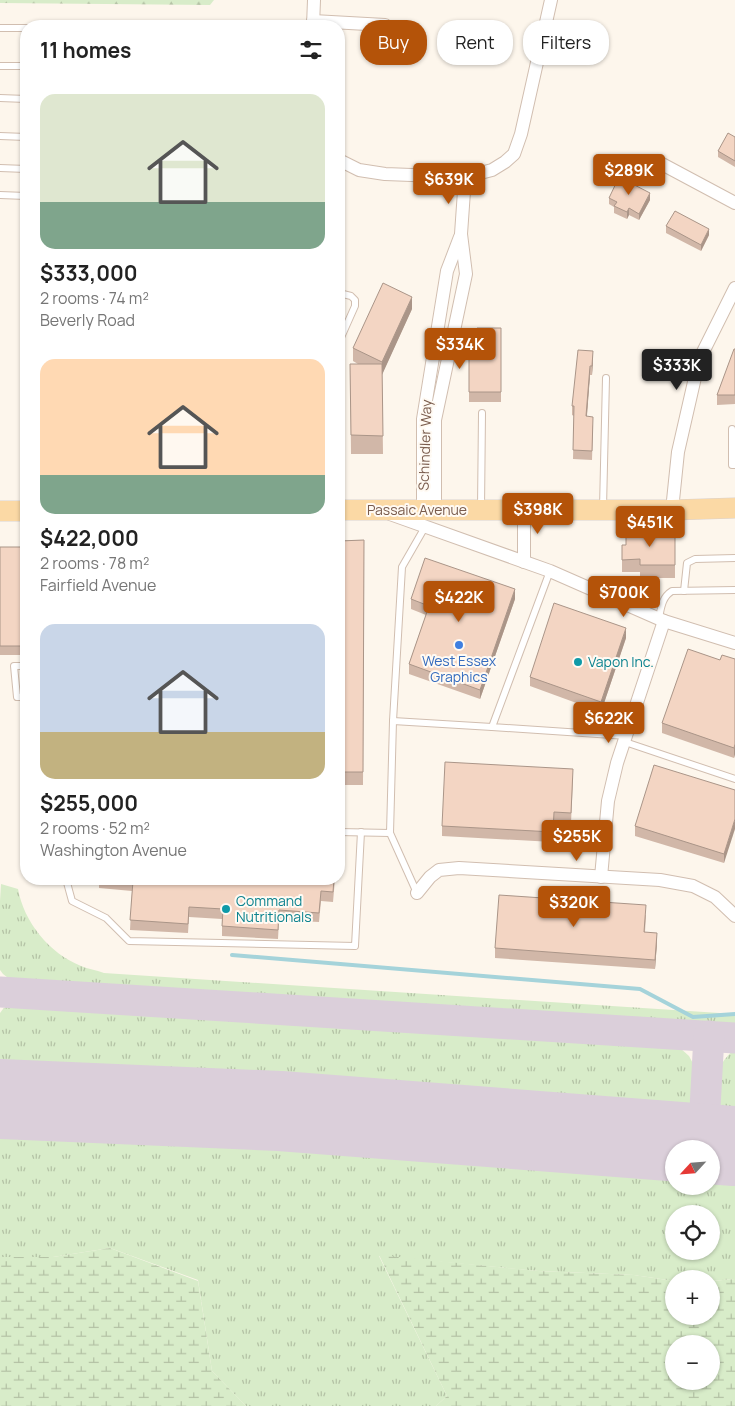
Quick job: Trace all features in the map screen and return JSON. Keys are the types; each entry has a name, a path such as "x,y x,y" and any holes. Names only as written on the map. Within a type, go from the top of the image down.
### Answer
{"main road":[{"name":"Passaic Avenue","path":"345,510 376,509 428,515 481,510 524,509 672,510 735,508"},
{"path":"0,511 20,511"}],"street":[{"path":"313,20 314,0"},
{"path":"345,163 359,170 385,174 465,177 492,170 506,162 514,154 521,134 551,0"},
{"path":"345,24 360,24"},
{"path":"662,164 735,203"},
{"name":"Schindler Way","path":"428,515 435,420 466,274 461,234 465,177"},
{"name":"Schindler Way","path":"428,515 423,418 447,271 461,234"},
{"path":"672,510 678,452 699,360 735,288"},
{"path":"524,509 524,562"},
{"path":"428,515 524,562 550,571 661,620 735,643"},
{"path":"601,877 608,801 617,763 626,739 661,620"},
{"path":"417,893 430,877 439,870 459,868 660,880 693,886 715,898 735,916"}],"lane":[{"path":"0,28 20,28"},
{"path":"0,66 20,66"},
{"path":"0,98 20,99"},
{"path":"0,136 20,137"},
{"path":"0,168 20,168"},
{"path":"0,196 20,196"},
{"path":"345,294 351,296 355,306 345,328"},
{"path":"604,509 606,378"},
{"path":"481,510 482,412"},
{"path":"732,429 732,465 735,465"},
{"path":"417,893 390,833 393,721 402,567 428,515"},
{"path":"684,591 687,563 695,559 735,558"},
{"path":"492,727 550,571"},
{"path":"661,620 666,594 672,591 735,590"},
{"path":"20,666 14,666 17,697 20,697"},
{"path":"393,721 492,727 626,739 735,779"},
{"path":"345,832 390,833"},
{"path":"68,885 72,901 106,918 129,941 355,946 361,832"}],"green space":[{"path":"0,0 214,0 210,5 0,3"},
{"path":"1,884 18,889 21,901 32,924 58,953 84,967 104,973 735,1014 735,1027 12,981 0,970"},
{"path":"11,1003 658,1044 679,1047 689,1056 696,1069 698,1082 690,1106 684,1113 673,1118 660,1120 21,1079 8,1074 0,1067 0,1013"},
{"path":"732,1051 735,1051 735,1121 723,1111 719,1103 716,1087 719,1071 724,1060"},
{"path":"0,1123 665,1164 665,1195 720,1195 720,1168 735,1169 735,1279 720,1280 720,1270 665,1270 665,1280 634,1275 538,1271 379,1256 447,1396 436,1406 246,1406 212,1371 198,1280 110,1248 53,1257 0,1257"},
{"path":"110,1248 198,1281 212,1371 246,1406 0,1406 0,1257 53,1257"},
{"path":"379,1255 538,1271 634,1275 665,1280 665,1325 720,1325 720,1280 735,1279 735,1406 436,1406 447,1396"}],"building":[{"path":"728,133 735,137 735,161 718,151"},
{"path":"619,177 650,193 639,214 629,208 627,212 614,206 617,202 609,198"},
{"path":"675,211 709,229 701,245 666,226"},
{"path":"383,283 412,297 382,362 353,348"},
{"path":"477,328 501,328 501,392 469,392 469,354 476,354"},
{"path":"734,349 735,395 717,395"},
{"path":"578,350 593,351 586,416 593,417 592,451 573,450 574,406 572,406"},
{"path":"350,364 382,364 383,436 351,435"},
{"path":"675,531 675,565 640,565 640,559 622,560 622,545 626,545 626,532"},
{"path":"364,540 363,772 345,772 345,541"},
{"path":"0,547 20,547 20,646 0,646"},
{"name":"West Essex Graphics","path":"425,558 515,589 480,690 409,664 429,606 411,599"},
{"name":"Vapon Inc.","path":"554,603 626,628 601,702 530,677"},
{"path":"688,649 720,660 722,655 735,659 734,748 662,723"},
{"path":"445,762 573,769 571,813 554,812 553,832 442,826"},
{"path":"654,765 735,790 735,819 724,854 635,826"},
{"name":"Command Nutritionals","path":"133,885 334,885 333,892 321,891 319,913 279,910 278,930 222,926 223,909 189,907 188,924 130,920"},
{"path":"499,895 646,905 644,932 657,933 655,960 495,948"}],"waterway":[{"path":"232,955 640,989 693,1017 735,1014"}],"taxiway":[{"path":"0,992 735,1038"},
{"path":"703,1140 709,1036"}],"runway":[{"path":"0,1099 280,1111 735,1146"}],"place":[{"name":"West Essex Graphics","path":"459,645"},
{"name":"Vapon Inc.","path":"578,662"},
{"name":"Command Nutritionals","path":"226,909"}]}
